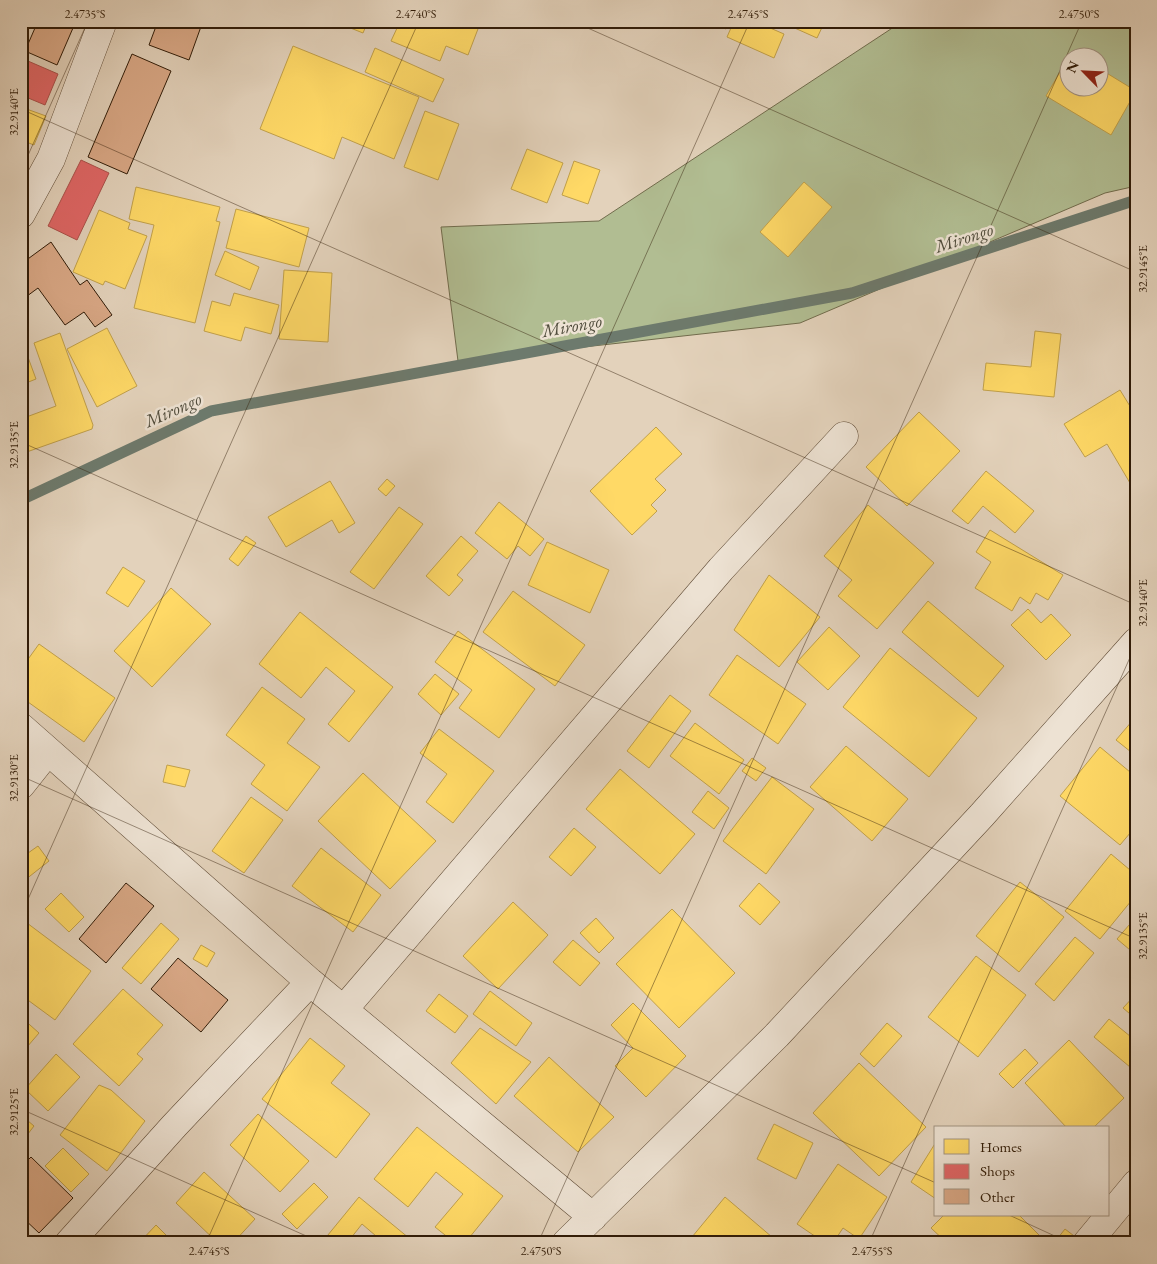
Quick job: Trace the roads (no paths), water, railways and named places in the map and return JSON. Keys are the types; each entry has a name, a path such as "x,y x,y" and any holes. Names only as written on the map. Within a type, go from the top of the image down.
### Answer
{"street":[{"path":"21,214 51,159 103,21"},
{"path":"344,1009 721,569 844,436"},
{"path":"566,1243 777,1035 976,822 1136,642"},
{"path":"21,727 310,982 592,1216"},
{"path":"21,785 48,751"},
{"path":"70,1243 174,1126 310,982"},
{"path":"1110,1215 1136,1184"},
{"path":"1087,1243 1109,1216"}],"waterway":[{"name":"Mirongo","path":"21,500 211,411 852,293 1136,200"}]}
